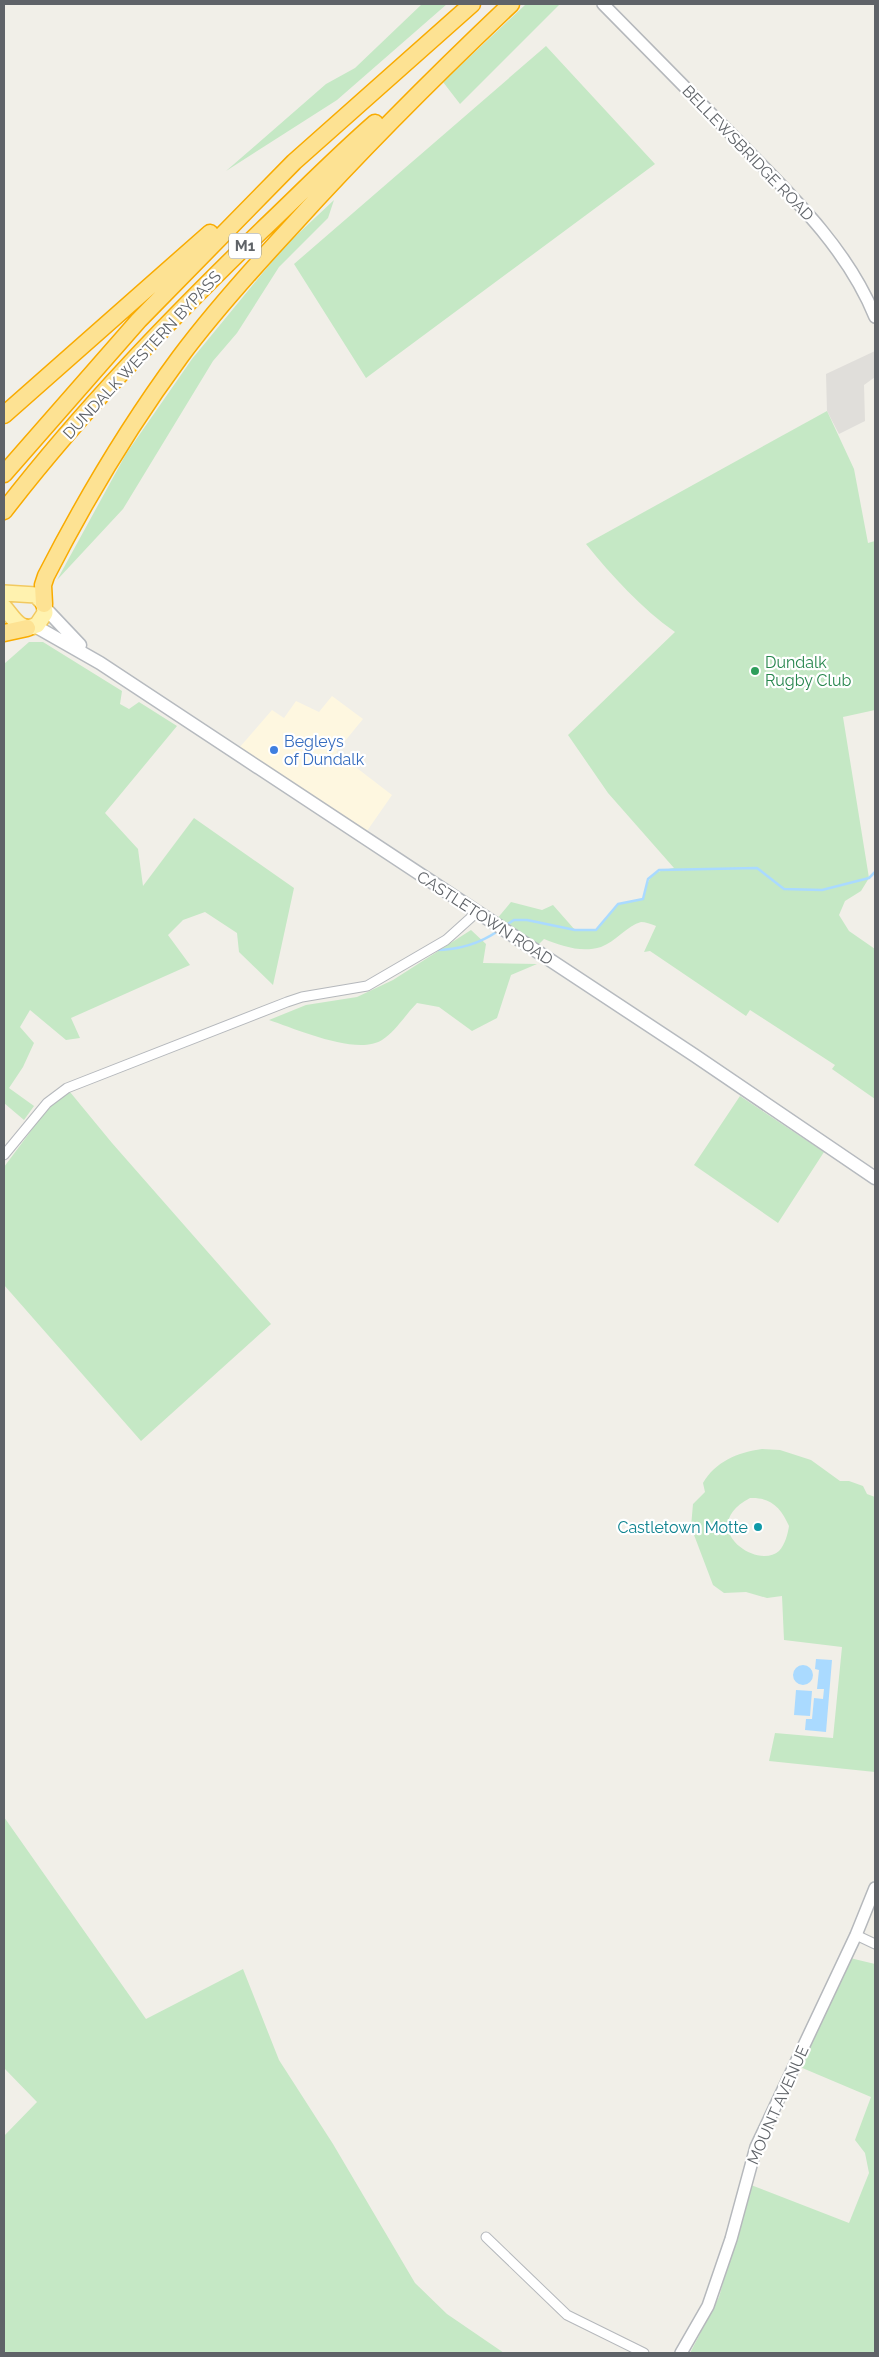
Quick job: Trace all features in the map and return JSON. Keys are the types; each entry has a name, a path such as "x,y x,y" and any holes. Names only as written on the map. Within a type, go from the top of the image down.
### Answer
{"highway":[{"path":"4,415 198,244 463,4"},
{"name":"DUNDALK WESTERN BYPASS","path":"4,474 139,320 294,162 472,4"},
{"path":"45,606 43,585 46,576 79,511 115,452 190,343 229,295 375,136 510,4"},
{"name":"DUNDALK WESTERN BYPASS","path":"4,511 79,420 195,295 348,147 510,4"},
{"path":"4,633 25,624"}],"main road":[{"path":"4,593 36,595 45,606 44,617 25,624"},
{"path":"23,594 12,603 11,608 25,624"},
{"name":"CASTLETOWN ROAD","path":"45,606 94,660"},
{"path":"4,607 25,624"},
{"name":"CASTLETOWN ROAD","path":"25,624 44,629 94,660 875,1178"}],"street":[{"name":"BELLEWSBRIDGE ROAD","path":"603,4 771,174 827,236 868,298 875,317"},
{"path":"4,1155 47,1102 67,1088 287,1002 302,997 367,986 446,940 476,913"},
{"name":"MOUNT AVENUE","path":"680,2353 708,2306 731,2239 756,2146 856,1935 875,1888"},
{"path":"856,1935 875,1944"},
{"path":"486,2237 567,2315 644,2353"}],"shaded area":[{"path":"875,351 875,377 864,385 865,421 839,434 827,411 826,374"},
{"path":"332,696 363,719 336,752 392,795 367,831 239,748 272,710 284,718 296,701 319,712"}],"green space":[{"path":"422,4 447,4 337,100 226,171 326,84 355,68"},
{"path":"560,4 460,104 443,82 525,5"},
{"path":"546,46 655,164 366,378 294,264"},
{"path":"334,200 328,218 279,267 237,333 213,361 123,509 57,580 126,454 192,359 284,247"},
{"name":"Dundalk Rugby Club","path":"827,411 854,469 868,543 875,541 875,710 843,717 869,878 861,891 845,901 839,915 849,931 875,949 875,1099 832,1069 835,1065 750,1010 746,1016 650,951 644,952 656,926 641,922 631,926 606,945 594,949 579,949 544,939 537,946 496,920 511,902 542,910 553,905 575,930 595,930 618,904 643,899 652,876 660,871 674,868 608,793 568,735 675,632 650,613 606,568 586,544"},
{"path":"29,642 43,642 122,691 120,704 129,709 139,702 177,726 105,813 138,849 143,886 194,818 294,888 273,985 239,952 237,933 205,912 183,920 168,935 190,965 71,1018 80,1038 66,1040 30,1010 20,1027 34,1043 23,1067 9,1088 34,1106 24,1120 4,1103 4,664"},
{"path":"471,930 486,944 483,963 537,964 511,975 497,1018 472,1031 439,1007 417,1003 387,1037 371,1044 342,1043 310,1035 269,1020 306,1005 357,997 393,980"},
{"path":"70,1092 112,1143 271,1324 141,1441 4,1285 4,1167 48,1108"},
{"path":"740,1096 824,1152 778,1223 694,1165"},
{"path":"762,1449 780,1450 811,1460 840,1481 849,1481 863,1486 867,1494 875,1497 875,1772 769,1761 775,1733 833,1738 842,1647 784,1640 782,1596 767,1598 746,1592 724,1593 713,1585 691,1527 693,1504 705,1492 703,1483 714,1469 728,1459","holes":["750,1498 764,1499 779,1509 789,1526 786,1539 781,1548 769,1556 757,1555 746,1551 736,1543 729,1533 728,1521 735,1509"]},
{"path":"4,1817 146,2019 243,1969 279,2060 333,2144 415,2283 447,2314 504,2353 4,2353 4,2136 37,2102 4,2068"},
{"path":"850,1958 875,1964 875,2353 690,2353 719,2297 751,2185 849,2223 869,2173 865,2153 855,2140 871,2097 800,2067"}],"water":[{"path":"816,1659 832,1660 826,1732 805,1730 806,1719 812,1719 814,1698 823,1699 824,1689 817,1689 819,1670 815,1669"},
{"path":"803,1665 810,1668 813,1675 810,1682 803,1685 796,1682 793,1675 796,1668"},
{"path":"796,1690 812,1691 810,1716 794,1715"}],"waterway":[{"path":"506,925 514,920 527,920 575,930 596,930 618,904 643,899 648,879 659,870 757,868 784,889 822,890 869,878 875,872"},
{"path":"435,950 468,945 498,931"}],"place":[{"name":"Dundalk Rugby Club","path":"755,671"},
{"name":"Begleys of Dundalk","path":"274,750"},
{"name":"Castletown Motte","path":"758,1527"}]}
